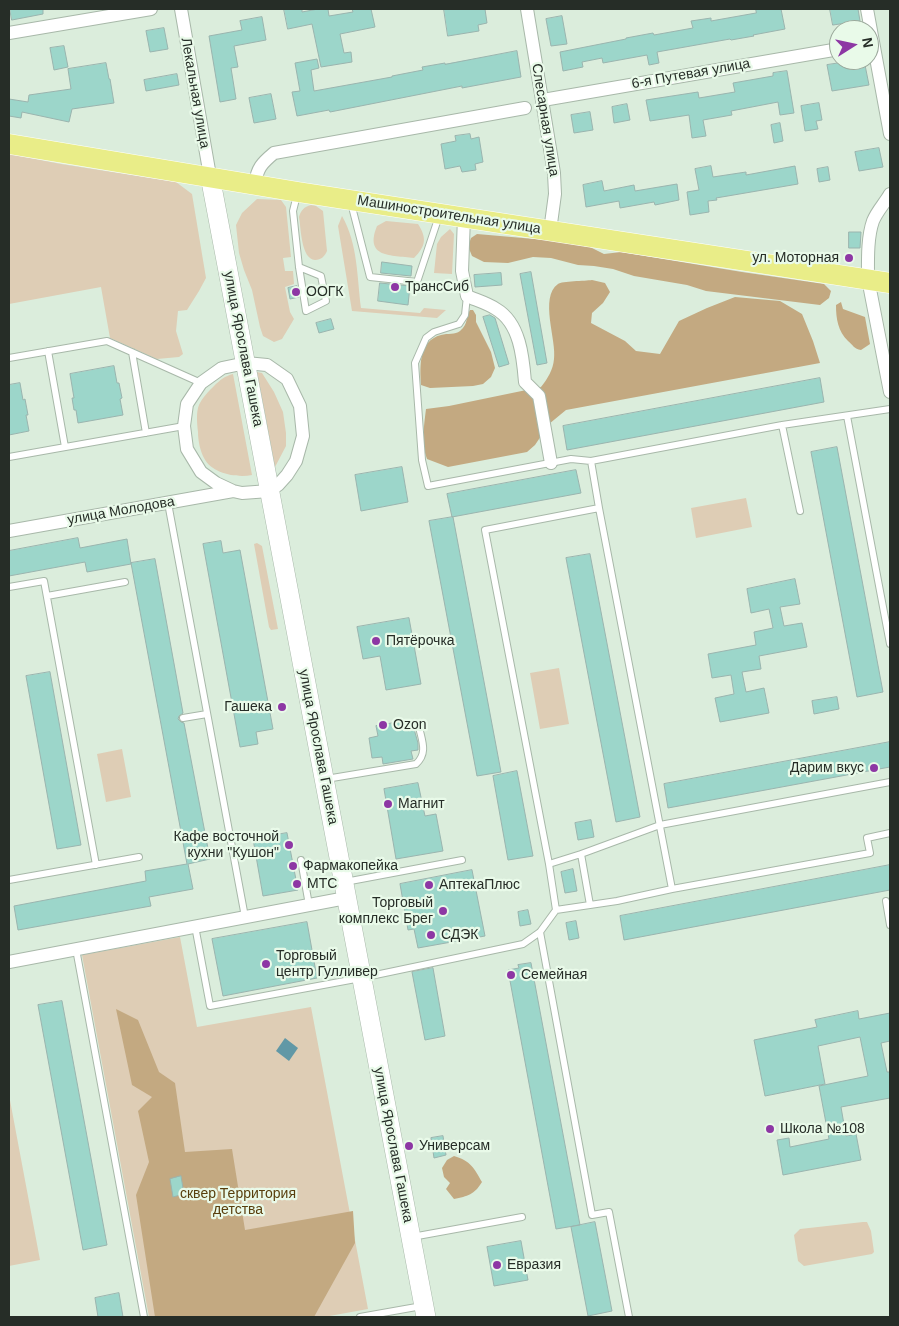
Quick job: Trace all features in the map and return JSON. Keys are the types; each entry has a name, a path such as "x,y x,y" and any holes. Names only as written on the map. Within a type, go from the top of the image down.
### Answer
{"main road":[{"name":"Машиностроительная улица","path":"9,144 298,192 890,283"},
{"name":"улица Ярослава Гашека","path":"210,176 425,1311"}],"street":[{"path":"9,34 151,9"},
{"name":"Лекальная улица","path":"181,9 210,176"},
{"name":"Слесарная улица","path":"527,9 554,173 555,194 550,231"},
{"path":"867,9 887,94 890,134"},
{"name":"6-я Путевая улица","path":"543,100 829,51"},
{"path":"255,184 256,172 274,153 525,108"},
{"path":"890,194 874,220 868,258 868,280 890,392"},
{"path":"464,218 462,270 467,296 497,309 511,323 524,362 525,382 538,396 551,463"},
{"path":"246,363 267,365 287,379 300,406 303,436 296,461 278,485 269,491 242,494 216,483 201,472 187,449 184,426 187,404 201,384 222,368 246,363"},
{"name":"улица Молодова","path":"9,531 233,491"},
{"path":"9,962 309,904 345,890"}],"lane":[{"path":"298,192 292,211 299,267 306,311 326,301 321,276 299,267"},
{"path":"350,199 370,277 417,282 440,214"},
{"path":"467,296 465,315 459,324 434,332 426,338 415,363 422,460 428,486 571,459 591,462 782,426 890,409"},
{"path":"9,358 107,341 201,384"},
{"path":"48,351 65,447"},
{"path":"132,352 146,433"},
{"path":"847,416 890,644"},
{"path":"9,457 184,426"},
{"path":"782,426 800,511"},
{"path":"591,462 672,889"},
{"path":"168,503 245,917"},
{"path":"195,926 210,1006 362,978 523,944 540,932 556,910 549,864 485,530 599,508"},
{"path":"9,587 44,580 96,865"},
{"path":"47,596 125,582"},
{"path":"184,718 207,714"},
{"path":"324,780 416,764 424,753 420,727"},
{"path":"549,864 660,825 890,782"},
{"path":"556,910 590,906 870,853 867,838 890,833"},
{"path":"581,854 590,906"},
{"path":"9,880 139,857"},
{"path":"301,860 309,904"},
{"path":"345,890 462,860"},
{"path":"886,901 890,925"},
{"path":"540,932 592,1215 609,1212 629,1317"},
{"path":"76,949 144,1317"},
{"path":"411,1238 522,1217"},
{"path":"360,1317 425,1311"}],"green space":[{"path":"9,154 176,182 192,194 206,278 187,310 178,311 176,331 183,354 179,357 157,359 110,338 101,287 9,304"},
{"path":"257,199 281,200 286,207 291,257 283,258 285,271 293,271 294,284 285,287 290,312 294,319 282,339 274,342 263,336 252,290 239,253 236,225 242,213"},
{"path":"311,205 323,211 327,251 325,255 317,260 310,258 304,249 299,217 303,209"},
{"path":"342,216 354,249 361,308 420,313 424,308 446,310 437,318 352,311 338,226"},
{"path":"386,221 418,224 423,234 424,242 421,250 414,258 389,255 377,249 374,244 374,236 377,226"},
{"path":"450,229 454,234 452,274 434,273 437,244 441,237"},
{"path":"477,234 546,240 590,247 604,254 621,252 824,284 831,291 829,298 820,305 706,291 687,285 634,276 613,269 578,265 551,258 533,257 508,263 484,262 472,256 468,246 471,238"},
{"path":"592,280 605,283 610,292 603,303 592,313 591,323 625,341 636,351 660,354 679,321 735,297 780,301 802,314 820,363 566,410 549,424 535,445 527,452 448,467 427,459 424,441 426,409 541,387 550,374 554,359 549,309 552,290 560,283"},
{"path":"841,302 843,309 865,317 870,344 861,350 855,348 848,341 840,329 836,305"},
{"path":"470,310 473,310 476,315 476,322 491,352 495,368 491,377 483,384 473,386 430,388 421,385 420,370 424,349 433,338 460,331 465,325"},
{"path":"257,372 262,373 274,392 283,412 286,446 275,467"},
{"path":"233,374 252,475 246,476 225,474 213,468 204,458 199,442 197,414 200,402 218,382"},
{"path":"746,498 752,527 696,538 691,508"},
{"path":"257,543 262,546 278,629 271,630 269,627 254,544"},
{"path":"559,668 569,724 540,729 530,673"},
{"path":"122,749 131,797 106,802 97,754"},
{"name":"сквер Территория детства","path":"180,937 197,1027 311,1007 368,1309 324,1317 149,1317 82,955"},
{"path":"116,1009 138,1020 159,1072 175,1083 185,1152 232,1149 245,1230 353,1211 355,1243 314,1317 155,1317 136,1195 149,1162 138,1111 152,1097 132,1085"},
{"path":"9,1095 40,1260 9,1266"},
{"path":"454,1156 464,1160 471,1166 482,1182 470,1194 454,1199 446,1189 450,1183 444,1177 442,1168 447,1160"},
{"path":"867,1222 871,1231 874,1252 872,1254 804,1266 798,1261 794,1235 800,1229"}],"water":[{"path":"285,1038 298,1048 289,1061 276,1051"}],"building":[{"path":"10,9 43,9 43,14 12,20"},
{"path":"284,9 302,9 302,12 328,9 329,16 353,12 352,9 371,9 375,27 340,34 344,53 351,52 352,62 321,67 312,24 288,29"},
{"path":"444,9 485,9 487,23 478,25 479,31 448,36"},
{"path":"756,9 781,9 785,29 657,52 659,63 649,65 647,55 603,63 602,58 582,62 583,67 563,71 560,52 653,33 654,35 693,28 691,21 711,18 711,21 756,13"},
{"path":"830,9 858,9 860,20 832,20"},
{"path":"562,16 567,44 551,46 546,19"},
{"path":"262,17 266,40 234,46 238,67 231,68 236,99 220,102 209,36 242,30 240,21"},
{"path":"164,28 168,49 150,52 146,31"},
{"path":"64,46 68,67 54,70 50,48"},
{"path":"517,51 521,77 462,88 462,86 330,112 329,110 297,116 292,92 300,91 295,63 317,59 319,68 311,70 314,91 392,77 423,70 422,67"},
{"path":"106,63 114,103 72,109 69,122 22,112 21,118 9,116 9,99 28,102 29,95 71,89 68,69"},
{"path":"827,65 829,65 829,70 866,70 869,85 832,91"},
{"path":"787,71 794,113 780,115 778,102 731,111 732,115 703,120 706,136 692,138 689,115 650,121 646,100 698,92 699,98 735,92 733,83 773,76 773,73"},
{"path":"177,74 179,85 146,91 144,80"},
{"path":"271,94 276,119 254,123 249,98"},
{"path":"819,103 822,120 816,121 818,129 805,131 801,106"},
{"path":"627,104 630,120 614,123 612,107"},
{"path":"590,112 593,130 574,133 571,115"},
{"path":"780,123 783,141 774,143 771,125"},
{"path":"470,134 471,139 479,137 483,162 475,164 476,170 462,172 460,166 445,169 441,144 456,141 455,136"},
{"path":"879,148 883,167 859,171 855,152"},
{"path":"711,166 713,177 746,172 746,175 795,166 798,184 716,198 717,200 708,201 709,212 690,215 687,192 699,190 695,169"},
{"path":"828,167 830,180 819,182 817,169"},
{"path":"602,181 604,191 634,185 635,191 677,184 679,200 655,205 654,202 620,208 619,201 586,207 583,185"},
{"path":"849,232 861,232 860,248 849,248"},
{"path":"382,262 412,266 411,276 381,273"},
{"path":"531,272 547,363 537,365 520,274"},
{"path":"501,273 502,285 475,287 474,275"},
{"path":"380,283 410,286 408,305 378,301"},
{"path":"297,286 299,297 290,299 288,288"},
{"path":"490,315 495,318 509,364 499,367 483,317"},
{"path":"331,319 334,329 319,333 316,323"},
{"path":"114,366 122,398 120,399 123,415 78,423 72,398 74,398 70,374"},
{"path":"820,378 824,402 567,450 563,426"},
{"path":"20,383 28,415 26,415 29,431 9,435 9,385"},
{"path":"837,447 883,692 857,697 811,452"},
{"path":"402,467 408,502 361,511 355,475"},
{"path":"576,470 581,493 452,517 447,494"},
{"path":"453,517 501,772 477,776 429,521"},
{"path":"78,538 80,548 127,539 131,564 87,572 85,562 9,576 9,551"},
{"path":"221,541 223,553 240,550 273,729 256,732 258,744 240,747 203,544"},
{"path":"590,554 640,817 616,822 566,558"},
{"path":"155,559 183,713 178,719 184,723 210,859 188,864 193,889 149,897 151,906 18,930 14,906 146,881 145,871 187,864 131,563"},
{"path":"795,579 800,604 780,607 784,626 802,623 807,647 759,656 761,669 742,672 746,692 764,688 769,713 720,722 715,698 734,694 731,675 712,678 708,654 756,645 754,632 773,628 769,609 751,613 747,589"},
{"path":"409,618 421,684 386,690 380,656 363,659 357,627"},
{"path":"50,672 81,845 57,849 26,676"},
{"path":"837,697 839,709 814,714 812,701"},
{"path":"406,721 408,731 414,729 418,743 418,750 411,751 413,759 383,764 382,757 372,758 369,738 378,736 376,726"},
{"path":"890,742 890,767 668,808 664,784"},
{"path":"517,771 533,856 508,860 493,776"},
{"path":"418,783 425,816 436,814 443,851 396,859 384,789"},
{"path":"591,820 594,837 578,840 575,823"},
{"path":"287,833 298,890 263,896 253,839"},
{"path":"890,865 890,890 624,940 620,916"},
{"path":"573,869 577,891 565,893 561,872"},
{"path":"472,870 485,936 418,948 414,929 408,930 400,884"},
{"path":"528,910 531,924 520,926 518,912"},
{"path":"576,921 579,938 569,940 566,923"},
{"name":"Торговый центр Гулливер","path":"307,922 317,978 223,996 212,939"},
{"path":"531,963 580,1225 556,1229 508,970 519,968 518,965"},
{"path":"433,968 445,1036 425,1040 412,972"},
{"path":"62,1001 107,1245 83,1250 38,1005"},
{"name":"Школа №108","path":"858,1011 859,1019 890,1013 890,1041 881,1043 887,1072 890,1072 890,1098 841,1107 846,1136 856,1134 861,1160 783,1175 777,1140 789,1138 790,1147 829,1139 819,1086 868,1076 860,1037 818,1046 825,1084 765,1096 754,1040 817,1027 815,1020"},
{"path":"443,1136 446,1155 434,1158 431,1138"},
{"path":"181,1176 184,1194 173,1197 170,1179"},
{"path":"595,1222 612,1311 588,1316 571,1227"},
{"path":"521,1241 528,1280 494,1286 487,1247"},
{"path":"119,1293 123,1317 98,1317 95,1298"}],"place":[{"name":"ул. Моторная","path":"849,258"},
{"name":"ТрансСиб","path":"395,287"},
{"name":"ООГК","path":"296,292"},
{"name":"Пятёрочка","path":"376,641"},
{"name":"Гашека","path":"282,707"},
{"name":"Ozon","path":"383,725"},
{"name":"Дарим вкус","path":"874,768"},
{"name":"Магнит","path":"388,804"},
{"name":"Кафе восточной кухни \"Кушон\"","path":"289,845"},
{"name":"Фармакопейка","path":"293,866"},
{"name":"МТС","path":"297,884"},
{"name":"АптекаПлюс","path":"429,885"},
{"name":"Торговый комплекс Брег","path":"443,911"},
{"name":"СДЭК","path":"431,935"},
{"name":"Торговый центр Гулливер","path":"266,964"},
{"name":"Семейная","path":"511,975"},
{"name":"Школа №108","path":"770,1129"},
{"name":"Универсам","path":"409,1146"},
{"name":"Евразия","path":"497,1265"}]}
